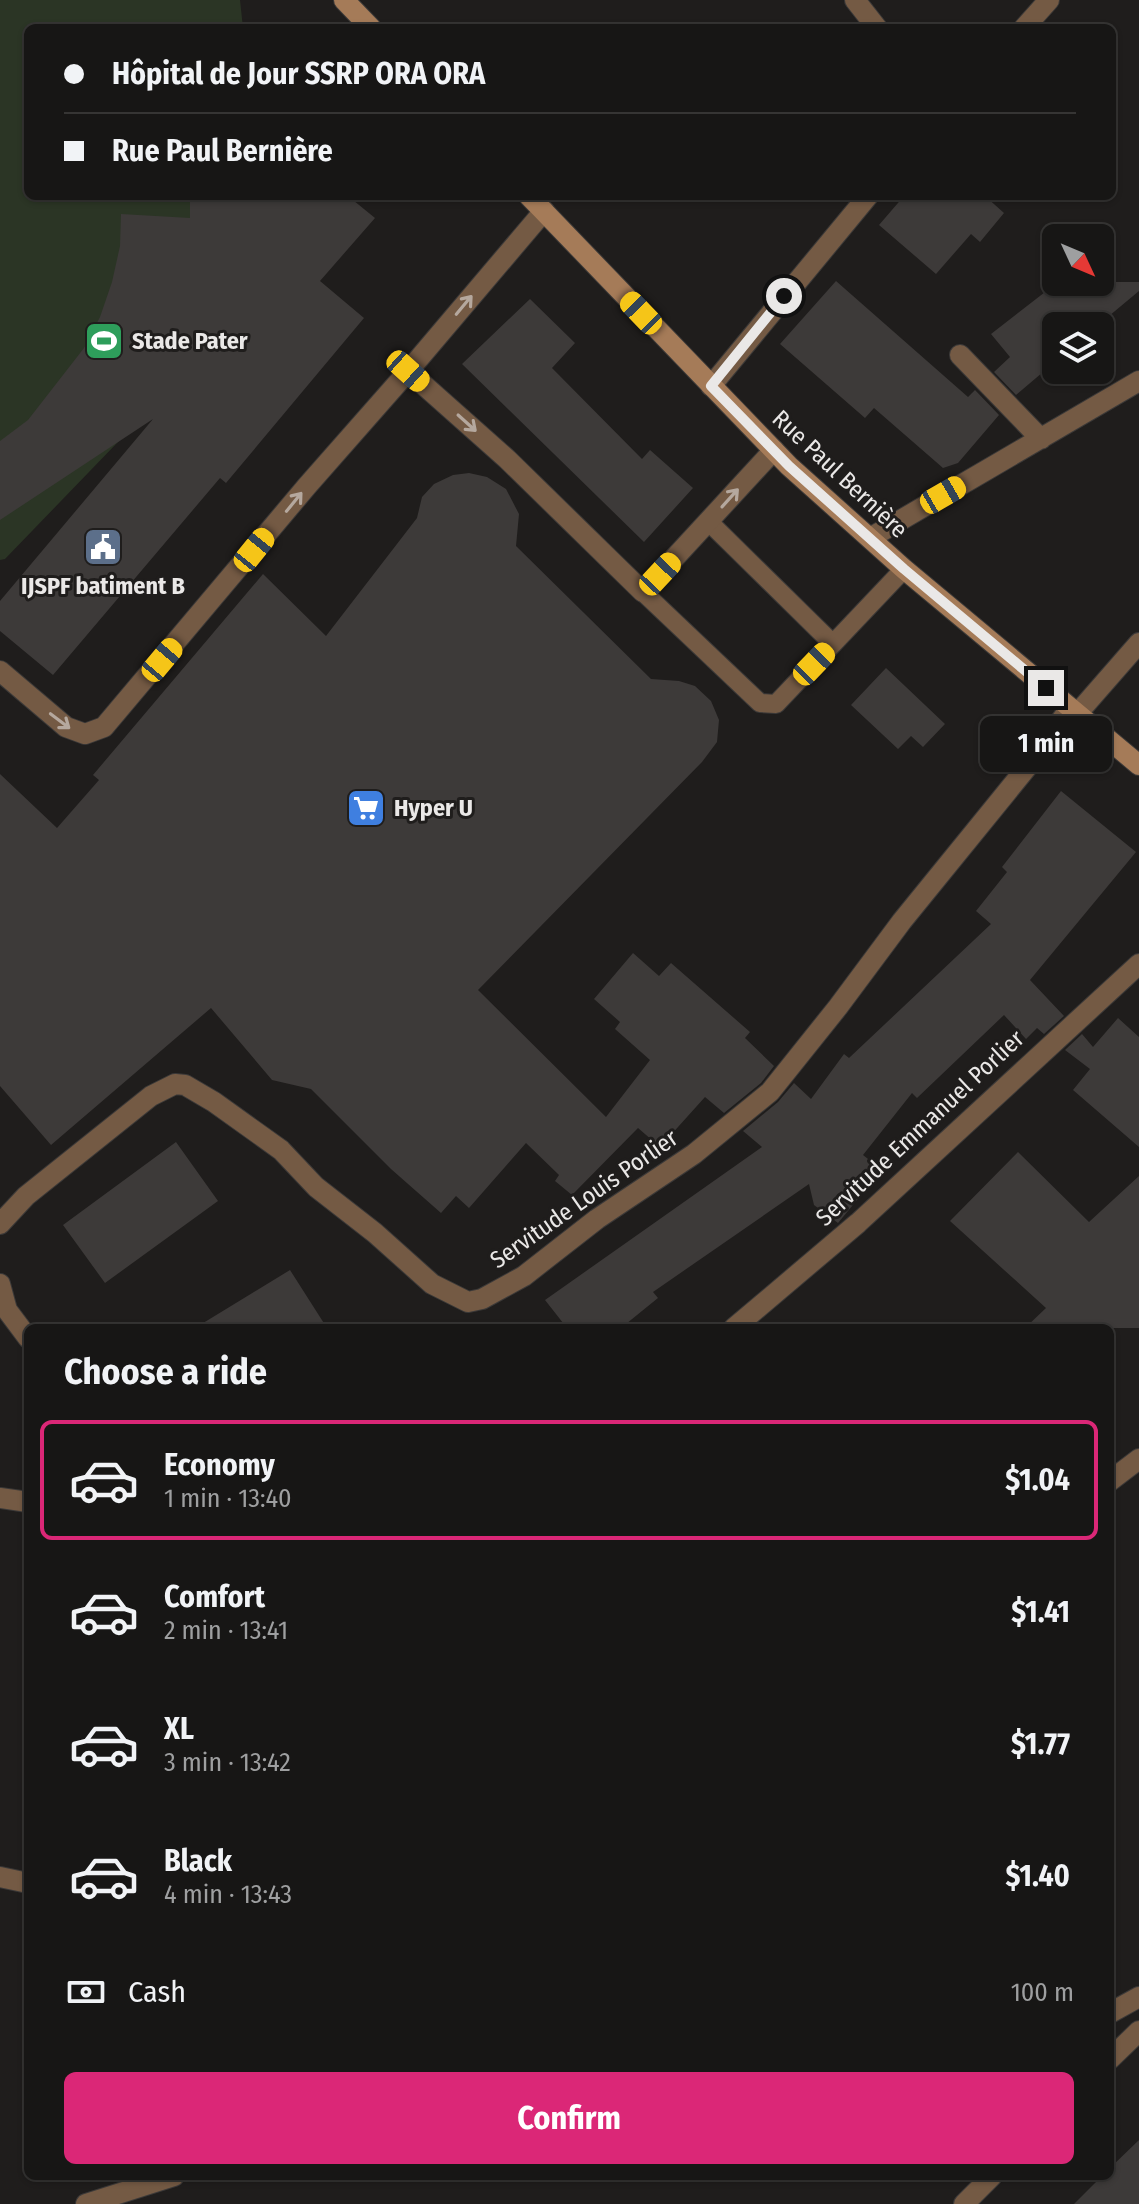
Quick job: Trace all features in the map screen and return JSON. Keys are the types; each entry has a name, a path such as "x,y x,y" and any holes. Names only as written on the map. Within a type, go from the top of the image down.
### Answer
{"main road":[{"path":"344,0 367,24"},
{"name":"Rue Paul Bernière","path":"536,204 774,450 904,569 1139,765"}],"street":[{"path":"855,0 874,24"},
{"path":"1028,24 1049,0"},
{"path":"711,386 865,200"},
{"path":"0,671 66,727 85,734 104,727 408,371 536,204"},
{"path":"960,355 1041,439"},
{"path":"408,371 507,459 643,592 774,450"},
{"path":"870,538 1139,381"},
{"path":"1073,711 1139,643"},
{"name":"Servitude Louis Porlier","path":"0,1224 26,1196 151,1096 175,1084 185,1085 281,1150 316,1187 375,1233 432,1284 468,1302 482,1299 524,1276 597,1219 694,1154 770,1092 902,921 1073,711"},
{"name":"Servitude Emmanuel Porlier","path":"739,1324 879,1203 1047,1045 1139,964"},
{"path":"0,1284 7,1310 24,1333"},
{"path":"1114,1478 1139,1459"},
{"path":"0,1498 24,1501"},
{"path":"0,1877 24,1882"},
{"path":"1114,2011 1139,1997"},
{"path":"1114,2055 1139,2031"},
{"path":"86,2204 161,2180"},
{"path":"964,2204 988,2180"}],"lane":[{"path":"709,522 833,644"},
{"path":"643,592 760,703 776,704 904,569"}],"green space":[{"name":"Stade Pater","path":"0,0 240,0 243,24 24,24 24,200 260,200 145,414 5,559 0,560"}],"building":[{"path":"190,200 353,200 375,218 320,281 364,318 226,483 220,478 53,675 0,631 0,601 153,419 0,520 0,441 28,420 84,348 100,317 112,282 120,246 121,214 190,218"},
{"path":"901,200 989,200 1004,213 980,242 971,234 936,274 879,225"},
{"path":"836,281 968,397 975,390 999,415 958,463 943,468 874,408 865,418 780,344"},
{"path":"1114,282 1139,282 1139,291 1114,312 1042,312 1042,373 1016,395 994,372 1010,357 991,334 1042,294 1114,296"},
{"path":"530,299 575,343 552,368 642,459 650,450 693,488 644,542 462,364"},
{"name":"Hyper U","path":"469,473 487,477 506,489 519,514 516,546 651,679 679,681 695,686 711,701 719,720 717,742 702,762 478,990 606,1117 650,1060 615,1029 620,1022 594,999 633,953 659,976 671,963 750,1032 745,1038 774,1066 761,1083 724,1113 705,1097 660,1147 638,1128 572,1195 555,1181 559,1175 526,1143 469,1208 456,1196 441,1213 391,1169 311,1089 272,1080 211,1008 51,1145 0,1086 0,774 57,828 99,780 93,775 263,574 326,636 417,518 422,497 434,484 453,475"},
{"path":"886,668 945,724 923,747 911,736 898,749 851,705"},
{"path":"1061,791 1136,852 1030,980 1064,1016 1044,1034 1037,1028 1026,1039 1004,1015 917,1098 912,1093 863,1155 882,1170 838,1223 814,1205 809,1184 653,1292 658,1298 626,1324 564,1324 545,1300 762,1147 743,1131 778,1102 794,1083 811,1099 844,1054 849,1058 991,924 976,911 1007,872 1002,867"},
{"path":"1118,1018 1139,1037 1139,1147 1073,1090 1090,1069 1065,1050 1082,1034 1093,1047"},
{"path":"176,1142 218,1201 105,1283 63,1225"},
{"path":"1018,1152 1089,1222 1139,1176 1139,1328 1114,1328 1114,1324 1029,1324 1046,1308 950,1221"},
{"path":"290,1270 324,1324 202,1324"},
{"path":"1139,2140 1139,2204 1074,2204 1098,2180 1114,2180 1114,2164"}],"place":[{"name":"Stade Pater","path":"104,341"},
{"name":"IJSPF batiment B","path":"103,547"},
{"name":"Hyper U","path":"366,808"}],"route":[{"path":"784,296 711,386 789,466 904,569 1046,688"}]}
